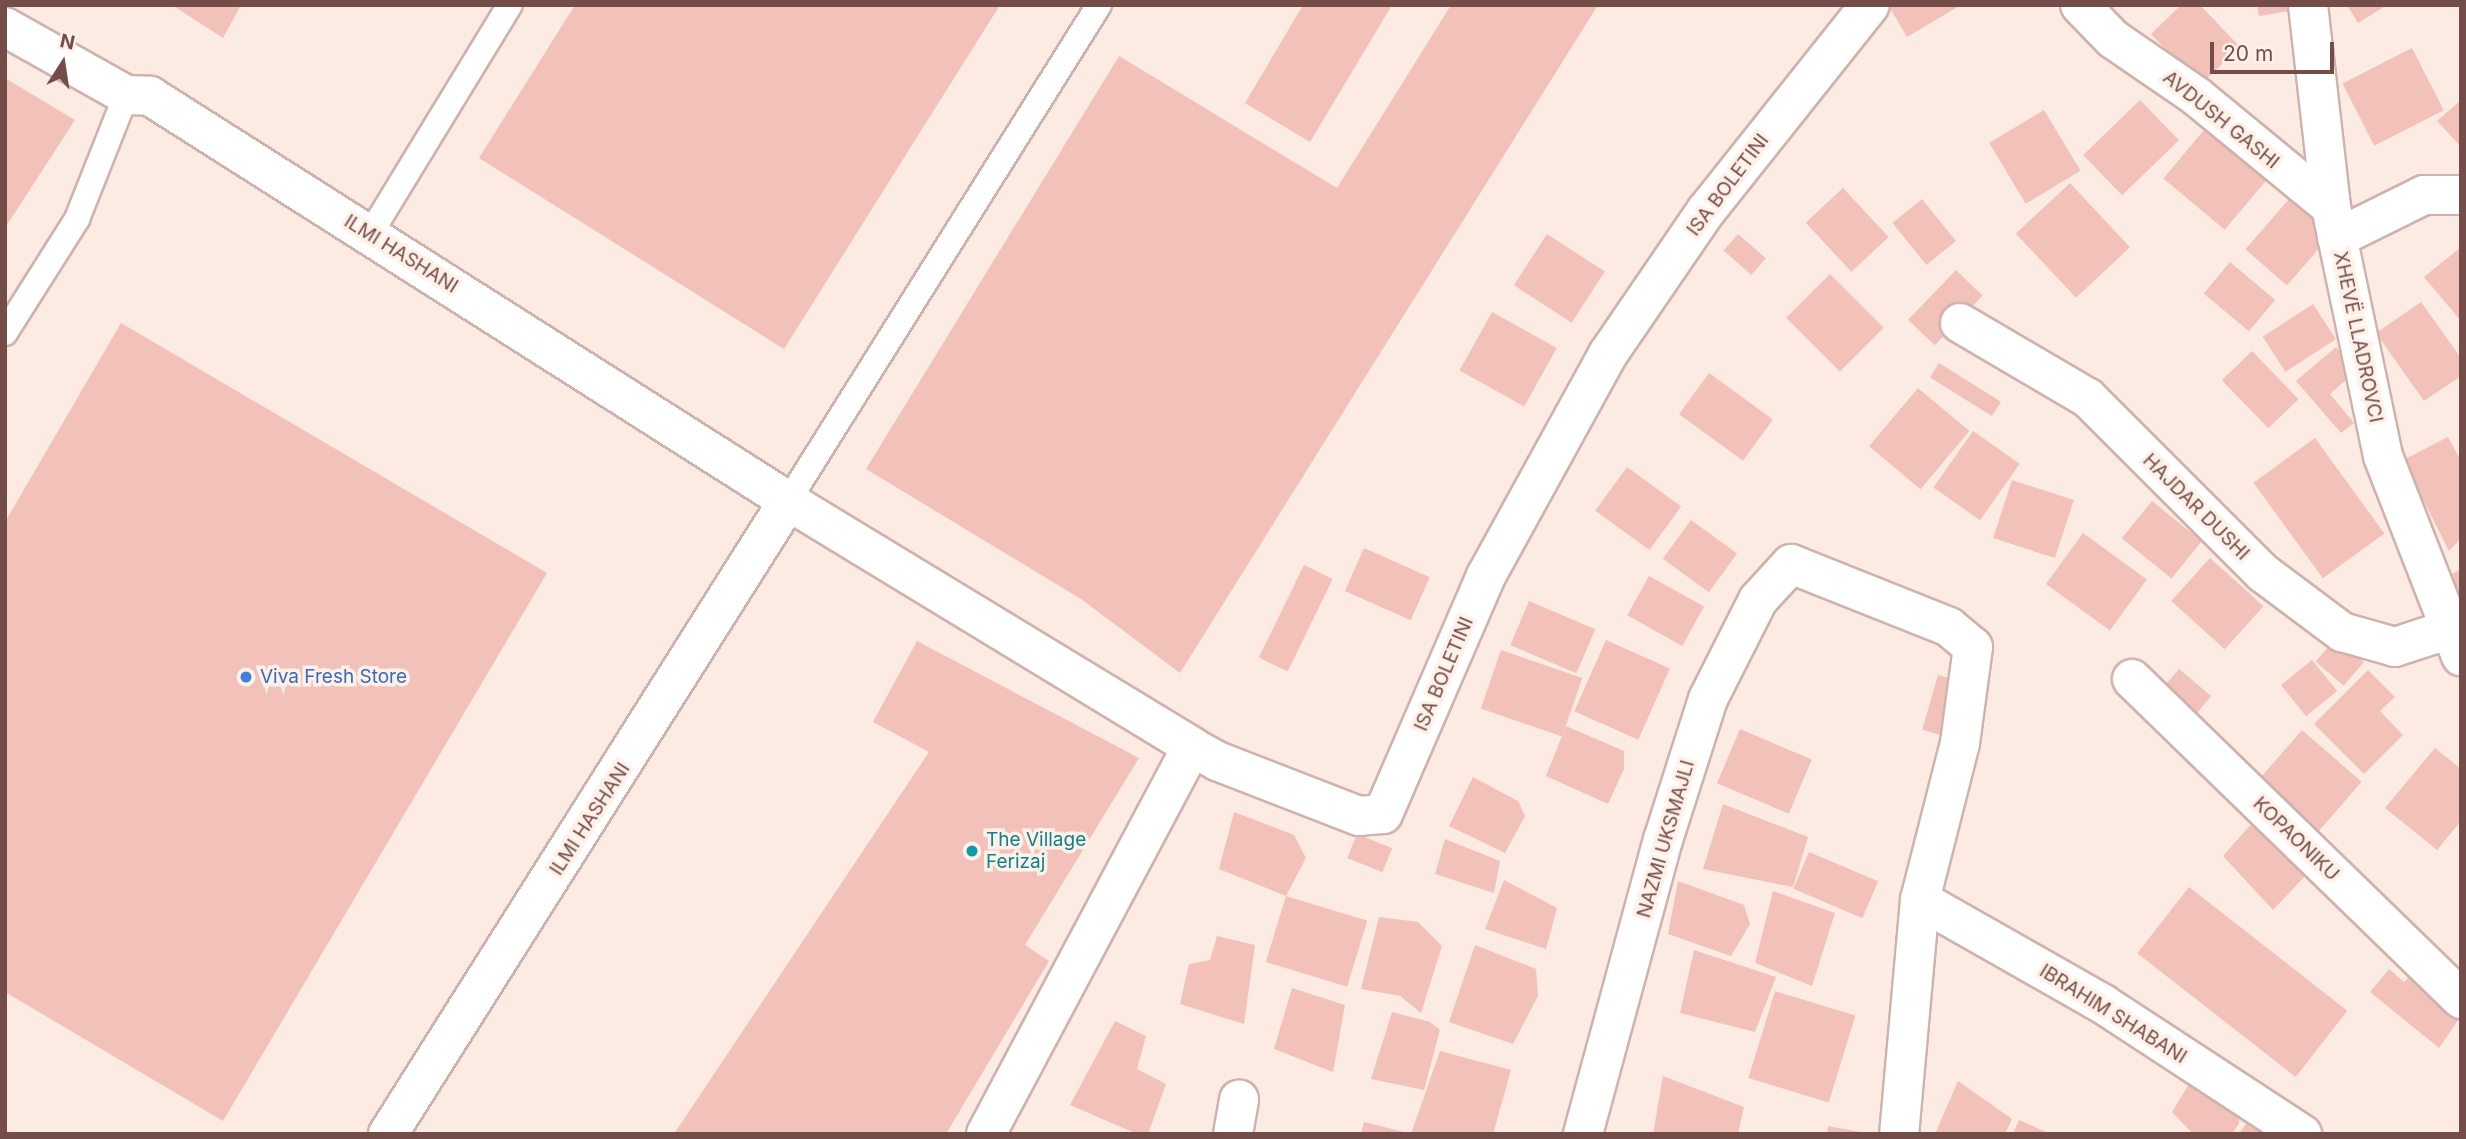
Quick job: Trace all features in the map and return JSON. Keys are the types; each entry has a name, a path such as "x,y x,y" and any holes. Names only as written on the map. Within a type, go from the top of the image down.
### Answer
{"street":[{"name":"ISA BOLETINI","path":"1192,747 1217,761 1359,816 1383,814 1486,576 1608,354 1706,211 1870,5"},
{"name":"AVDUSH GASHI","path":"2080,5 2113,38 2196,96 2334,223"},
{"name":"XHEVË LLADROVCI","path":"2308,5 2334,223 2384,456 2454,643"},
{"name":"ILMI HASHANI","path":"5,27 126,95 150,96 788,501 1192,747"},
{"path":"2334,223 2424,195 2461,195"},
{"name":"HAJDAR DUSHI","path":"1960,323 2088,398 2263,573 2342,632 2395,647 2454,643"},
{"name":"ILMI HASHANI","path":"388,1134 788,501"},
{"name":"NAZMI UKSMAJLI","path":"1583,1134 1708,699 1758,600 1791,564 1949,628 1973,648 1960,743 1920,900"},
{"name":"KOPAONIKU","path":"2132,679 2461,999"},
{"path":"986,1134 1192,747"},
{"path":"1899,1134 1920,900"},
{"name":"IBRAHIM SHABANI","path":"1920,900 2103,1004 2302,1134"}],"lane":[{"path":"370,234 510,5"},
{"path":"788,501 1099,5"},
{"path":"5,333 77,219 126,95"}],"building":[{"path":"172,5 241,5 223,38"},
{"path":"575,5 1000,5 784,349 479,158"},
{"path":"1303,5 1392,5 1310,142 1245,103"},
{"path":"1451,5 1598,5 1180,673 1081,599 866,469 1119,56 1337,188"},
{"path":"1888,5 1961,5 1907,37"},
{"path":"2181,5 2200,5 2240,47 2200,85 2151,34"},
{"path":"2257,5 2294,5 2295,10 2259,16"},
{"path":"2347,5 2387,5 2358,23"},
{"path":"2412,48 2444,110 2374,146 2343,83"},
{"path":"5,78 75,120 5,228"},
{"path":"2140,100 2179,140 2122,195 2083,155"},
{"path":"2461,100 2461,147 2437,121"},
{"path":"2044,110 2081,171 2026,204 1989,143"},
{"path":"2209,124 2270,175 2225,230 2163,178"},
{"path":"2070,183 2130,247 2076,298 2016,233"},
{"path":"1843,188 1889,237 1851,272 1806,223"},
{"path":"2290,198 2332,234 2287,285 2245,249"},
{"path":"1922,199 1956,241 1926,265 1892,223"},
{"path":"1547,234 1605,272 1572,323 1514,285"},
{"path":"1738,234 1766,258 1751,275 1724,251"},
{"path":"2461,247 2461,321 2424,277"},
{"path":"2230,262 2275,300 2249,331 2204,293"},
{"path":"1956,270 1983,296 1935,345 1908,320"},
{"path":"1830,274 1884,328 1840,372 1786,318"},
{"path":"2421,302 2461,358 2461,376 2424,401 2376,333"},
{"path":"2313,304 2336,339 2286,372 2263,337"},
{"path":"1492,312 1557,348 1524,406 1460,371"},
{"name":"Viva Fresh Store","path":"121,323 547,573 223,1121 5,992 5,522"},
{"path":"2336,347 2356,371 2330,394 2354,423 2341,433 2296,381"},
{"path":"2252,351 2299,399 2268,428 2222,380"},
{"path":"1939,363 2001,402 1992,416 1930,377"},
{"path":"1709,373 1773,419 1743,461 1679,414"},
{"path":"1918,388 1969,431 1920,489 1869,446"},
{"path":"1973,431 2020,464 1980,520 1933,488"},
{"path":"2448,437 2461,461 2461,538 2449,551 2403,460"},
{"path":"2315,438 2384,533 2323,578 2254,483"},
{"path":"1627,467 1681,506 1649,550 1595,511"},
{"path":"2012,480 2074,500 2055,558 1993,538"},
{"path":"2152,501 2202,541 2172,579 2122,538"},
{"path":"1691,520 1737,554 1709,592 1663,559"},
{"path":"2083,533 2147,579 2110,630 2046,584"},
{"path":"1364,548 1430,577 1411,620 1345,591"},
{"path":"2210,558 2264,606 2225,649 2171,601"},
{"path":"1304,565 1333,579 1288,672 1259,658"},
{"path":"2461,569 2461,600 2447,577"},
{"path":"1649,576 1704,607 1682,646 1627,615"},
{"path":"1529,601 1595,629 1577,673 1510,645"},
{"path":"2336,638 2364,662 2344,686 2316,661"},
{"path":"1606,640 1670,668 1638,740 1574,711"},
{"name":"The Village Ferizaj","path":"917,641 1139,758 1025,945 1049,961 946,1134 674,1134 929,752 873,722"},
{"path":"1501,650 1582,678 1562,737 1481,709"},
{"path":"2312,660 2337,691 2306,716 2281,685"},
{"path":"2179,669 2211,696 2195,715 2163,688"},
{"path":"2368,670 2395,697 2380,711 2403,735 2364,774 2314,724"},
{"path":"1938,675 1956,680 1941,735 1922,730"},
{"path":"1566,726 1624,751 1624,769 1608,804 1546,776"},
{"path":"1740,729 1812,759 1789,814 1717,783"},
{"path":"2302,730 2362,782 2317,833 2257,781"},
{"path":"2435,748 2461,769 2461,821 2437,850 2385,808"},
{"path":"1473,777 1518,801 1525,816 1505,853 1449,826"},
{"path":"1723,804 1808,837 1793,887 1703,869"},
{"path":"1234,812 1294,835 1306,858 1286,896 1219,869"},
{"path":"2253,822 2309,872 2273,910 2223,856"},
{"path":"1357,834 1392,848 1382,872 1347,858"},
{"path":"1445,839 1500,861 1494,893 1435,874"},
{"path":"1809,852 1878,881 1862,918 1793,889"},
{"path":"1504,880 1557,908 1546,949 1485,929"},
{"path":"1678,881 1744,905 1750,924 1731,956 1668,934"},
{"path":"2189,887 2347,1011 2296,1077 2137,953"},
{"path":"1773,891 1835,913 1812,986 1755,963"},
{"path":"1286,896 1367,921 1347,987 1266,962"},
{"path":"1379,917 1418,922 1442,946 1421,1013 1400,996 1361,989"},
{"path":"1217,936 1255,945 1244,1024 1180,1004 1189,964 1210,960"},
{"path":"1475,945 1536,969 1538,996 1513,1044 1449,1022"},
{"path":"1694,950 1776,977 1755,1032 1680,1013"},
{"path":"2389,969 2404,982 2411,975 2461,1016 2439,1048 2370,992"},
{"path":"1292,988 1345,1005 1333,1072 1274,1049"},
{"path":"1775,991 1855,1016 1829,1103 1748,1078"},
{"path":"1392,1012 1430,1022 1440,1030 1424,1090 1371,1079"},
{"path":"1115,1021 1146,1036 1137,1069 1166,1084 1148,1134 1137,1134 1070,1105"},
{"path":"1440,1051 1511,1070 1493,1134 1411,1134"},
{"path":"2195,1074 2240,1106 2239,1124 2231,1134 2193,1134 2172,1112"},
{"path":"1663,1076 1744,1107 1738,1134 1653,1134"},
{"path":"1958,1081 2012,1119 2005,1134 1935,1134"},
{"path":"2254,1112 2285,1134 2239,1134"},
{"path":"2019,1120 2051,1134 2013,1134"},
{"path":"1364,1122 1408,1133 1408,1134 1361,1134"},
{"path":"1828,1126 1860,1132 1860,1134 1827,1134"}],"place":[{"name":"Viva Fresh Store","path":"246,677"},
{"name":"The Village Ferizaj","path":"972,851"}]}
